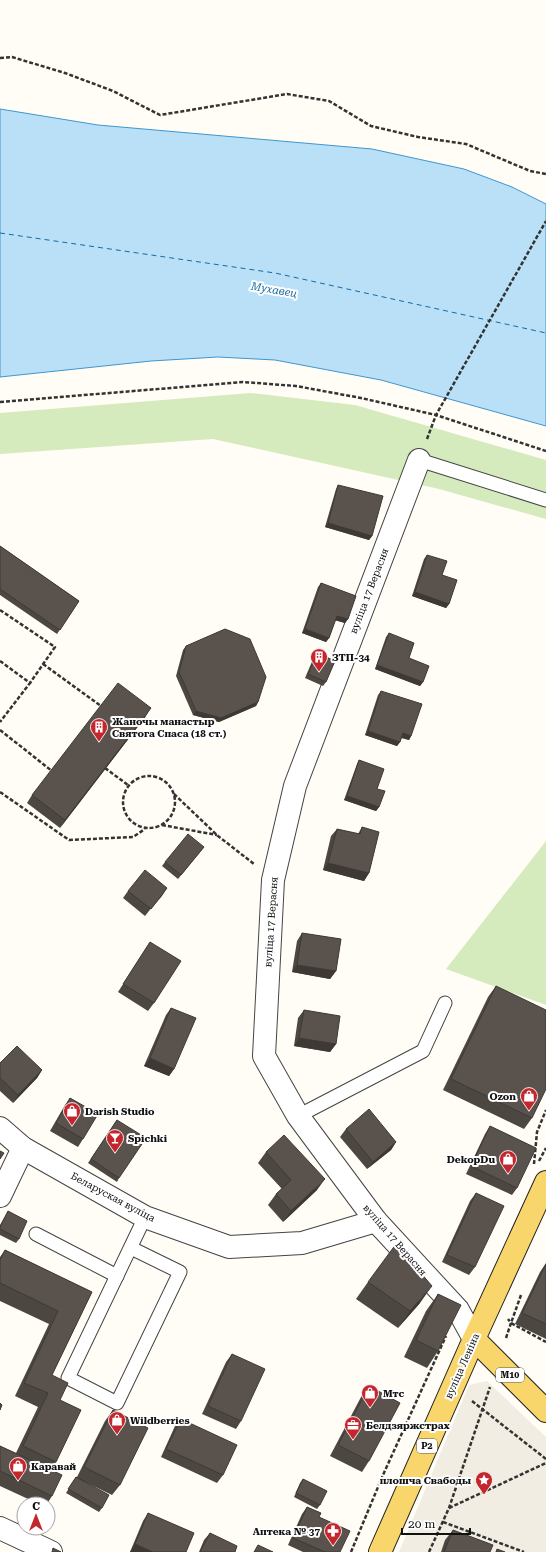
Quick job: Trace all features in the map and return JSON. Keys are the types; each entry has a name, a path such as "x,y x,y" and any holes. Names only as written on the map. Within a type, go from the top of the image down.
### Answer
{"main road":[{"name":"вуліца Леніна","path":"380,1552 474,1339 540,1174"},
{"name":"М10","path":"474,1339 546,1411"}],"street":[{"name":"вуліца 17 Верасня","path":"419,460 295,786 273,880 264,1056 298,1116 376,1221 458,1310 474,1339"},
{"name":"Беларуская вуліца","path":"0,1128 23,1148 145,1216 229,1247 302,1243 376,1221"},
{"path":"0,1196 23,1148"},
{"path":"0,1528 26,1547 51,1552"}],"lane":[{"path":"419,460 546,500"},
{"path":"298,1116 423,1051 445,1003"},
{"path":"130,1248 180,1272 117,1402 68,1378 145,1216"},
{"path":"36,1234 117,1276"}],"path":[{"path":"0,58 12,57 65,73 113,90 160,116 287,94 329,101 371,126 418,137 466,144 530,171 546,174"},
{"path":"436,415 546,221"},
{"path":"0,402 243,382 296,386 361,398 436,415 546,451"},
{"path":"0,610 55,646 30,683 0,722"},
{"path":"0,661 30,683"},
{"path":"42,664 102,706"},
{"path":"0,730 52,770"},
{"path":"105,768 128,785"},
{"path":"174,794 175,803 169,819 162,825 154,828 145,828 130,821 125,814 122,805 123,796 128,785 139,777 148,775 156,777 167,783 174,794 218,836 273,880"},
{"path":"0,792 69,840 133,837 145,828"},
{"path":"162,825 218,836"},
{"path":"540,1174 537,1132 546,1110"},
{"path":"429,1552 449,1508 511,1323 524,1289"},
{"path":"511,1323 546,1342"},
{"path":"482,1409 546,1459"},
{"path":"449,1508 546,1463"},
{"path":"443,1522 524,1552"}],"green space":[{"path":"251,393 355,405 546,460 546,519 439,489 213,439 0,454 0,413"},
{"path":"546,841 546,1005 446,969"}],"shaded area":[{"name":"плошча Свабоды","path":"487,1381 546,1437 546,1552 399,1552 469,1385"}],"water":[{"name":"Мухавец","path":"0,109 98,125 372,149 464,169 512,187 546,204 546,426 381,380 275,360 218,357 151,361 0,377"}],"building":[{"path":"338,485 383,496 372,536 328,523"},
{"path":"0,546 79,601 60,630 0,589"},
{"path":"427,555 447,561 442,575 457,580 449,604 415,592"},
{"path":"321,583 356,596 348,619 337,616 329,638 305,629"},
{"path":"225,629 250,639 266,677 258,702 221,718 196,711 179,672 186,646"},
{"path":"389,633 414,643 409,658 429,666 423,682 377,665"},
{"name":"ЗТП-34","path":"317,653 335,661 326,682 308,674"},
{"name":"Жаночы манастыр Святога Спаса (18 ст.)","path":"118,683 151,708 65,820 32,795"},
{"path":"381,691 422,704 411,736 403,733 400,742 368,731"},
{"path":"359,760 384,769 377,789 385,791 379,807 347,796"},
{"path":"362,827 379,832 369,873 328,863 337,829 360,834"},
{"path":"188,834 204,847 181,875 165,862"},
{"path":"145,870 167,888 151,909 128,891"},
{"path":"302,933 341,939 336,971 297,965"},
{"path":"150,942 181,961 154,1003 123,984"},
{"path":"496,986 546,1010 546,1089 532,1118 451,1079"},
{"path":"171,1008 196,1018 174,1069 150,1058"},
{"path":"304,1010 340,1016 336,1044 299,1038"},
{"path":"17,1046 42,1070 18,1095 0,1078 0,1063"},
{"name":"Darish Studio","path":"70,1098 98,1114 83,1139 56,1123"},
{"path":"369,1109 396,1142 373,1162 346,1129"},
{"name":"Spichki","path":"117,1120 146,1138 119,1178 91,1159"},
{"path":"490,1126 536,1148 517,1188 471,1166"},
{"path":"284,1135 325,1179 291,1211 276,1194 291,1180 266,1152"},
{"path":"0,1151 4,1153 0,1159"},
{"path":"476,1193 504,1206 475,1267 447,1255"},
{"path":"8,1211 27,1221 19,1239 0,1229"},
{"path":"396,1244 432,1286 410,1311 368,1282"},
{"path":"5,1250 92,1292 52,1375 68,1383 60,1400 81,1410 56,1462 23,1446 48,1393 24,1383 58,1311 0,1283 0,1260"},
{"path":"546,1264 546,1324 522,1313"},
{"path":"438,1294 461,1305 438,1351 416,1340"},
{"path":"232,1354 265,1369 241,1421 208,1406"},
{"path":"369,1386 400,1403 369,1461 338,1445"},
{"path":"113,1410 148,1428 120,1485 84,1467"},
{"path":"181,1419 237,1445 223,1475 166,1449"},
{"path":"0,1446 62,1475 52,1496 0,1471"},
{"path":"76,1477 109,1495 102,1508 68,1489"},
{"path":"303,1479 327,1491 320,1505 296,1493"},
{"path":"307,1507 321,1513 319,1517 350,1531 340,1552 325,1552 293,1538"},
{"path":"148,1513 194,1533 186,1552 153,1552 135,1544"},
{"path":"453,1530 493,1545 490,1552 444,1552"},
{"path":"210,1533 237,1546 235,1552 200,1552"},
{"path":"258,1545 273,1552 254,1552"},
{"path":"53,1548 61,1552 52,1552"},
{"path":"497,1549 505,1552 496,1552"}],"ferry route":[{"path":"0,233 275,273 546,333"}],"place":[{"name":"ЗТП-34","path":"319,672"},
{"name":"Жаночы манастыр Святога Спаса (18 ст.)","path":"99,742"},
{"name":"Ozon","path":"529,1111"},
{"name":"Darish Studio","path":"72,1126"},
{"name":"Spichki","path":"115,1153"},
{"name":"DekopDu","path":"508,1174"},
{"name":"Мтс","path":"370,1408"},
{"name":"Wildberries","path":"117,1435"},
{"name":"Белдзяржстрах","path":"353,1440"},
{"name":"Каравай","path":"18,1481"},
{"name":"плошча Свабоды","path":"484,1495"},
{"name":"Аптека № 37","path":"333,1546"}]}
